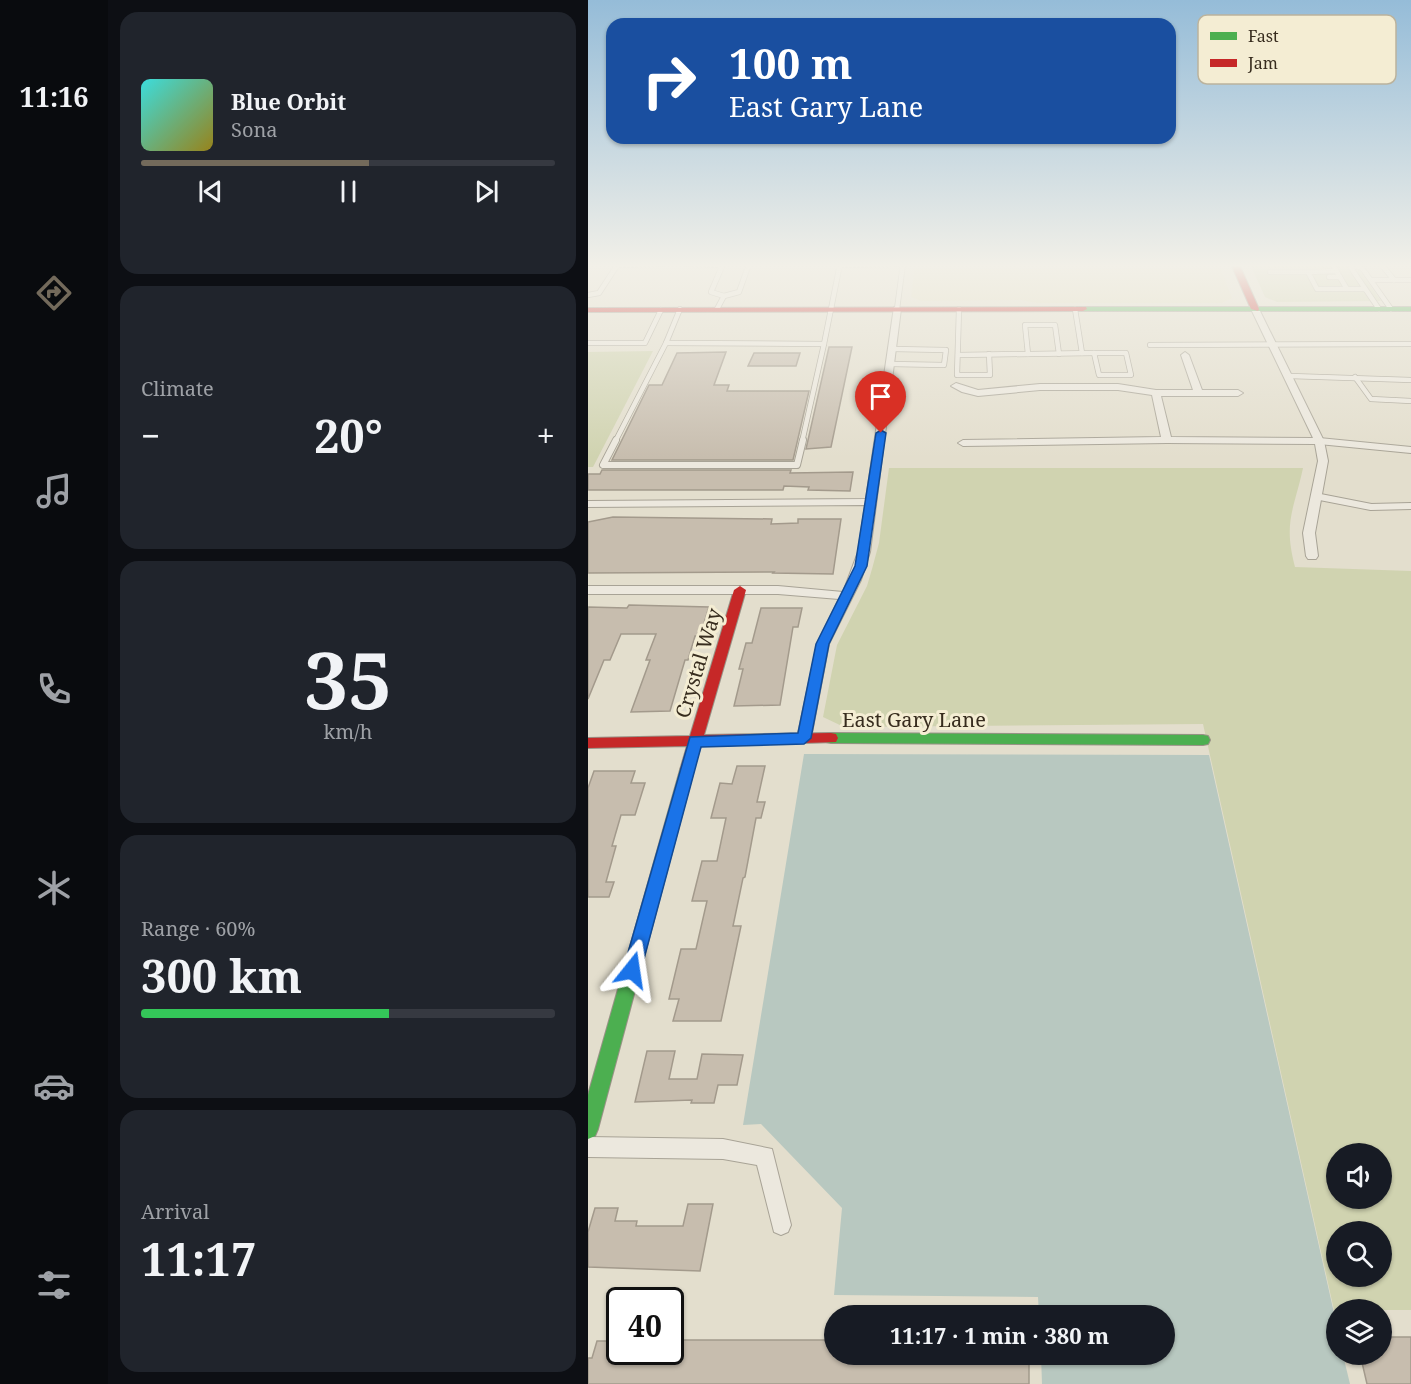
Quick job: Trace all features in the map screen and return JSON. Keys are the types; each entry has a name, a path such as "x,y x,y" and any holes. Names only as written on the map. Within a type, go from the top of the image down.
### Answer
{"main road":[{"name":"Crystal Way","path":"588,1129 695,741 740,590"},
{"name":"East Gary Lane","path":"588,743 804,738 1203,740"}],"street":[{"path":"804,738 823,644 861,566 872,502 895,329"},
{"path":"1265,329 1290,376 1319,441 1323,461 1309,533 1311,556"},
{"path":"1185,355 1198,394"},
{"path":"956,386 978,393 1040,387 1118,387 1156,393 1238,393"},
{"path":"1156,393 1167,440"},
{"path":"963,443 1167,440 1319,441"},
{"path":"588,504 872,502"},
{"path":"588,591 778,590 847,596"},
{"path":"588,1147 723,1149 765,1156 781,1225"}],"lane":[{"path":"588,343 645,343 652,329"},
{"path":"672,329 603,465 797,465 828,329"},
{"path":"959,329 957,375 990,375 989,354"},
{"path":"1026,329 1028,354"},
{"path":"1055,329 1059,354"},
{"path":"1079,329 1083,353"},
{"path":"666,344 824,344"},
{"path":"1150,345 1411,344"},
{"path":"891,364 944,365 946,350 893,349"},
{"path":"958,355 989,354 1059,354 1083,353 1094,353 1126,353 1131,375 1099,375 1094,353"},
{"path":"1290,376 1356,376 1411,380"},
{"path":"1356,376 1371,399 1411,401"},
{"path":"1319,441 1411,450"},
{"path":"1315,496 1371,507 1411,506"}],"green space":[{"path":"653,351 593,467 588,467 588,352"},
{"path":"889,468 1303,468 1290,527 1295,567 1411,571 1411,1310 1392,1310 1392,1299 1332,1299 1329,1287 1392,1287 1392,1221 1326,1221 1326,1274 1203,724 844,727 823,717 837,645 867,586 879,543"}],"shaded area":[{"path":"804,754 1209,755 1326,1277 1326,1287 1328,1287 1331,1299 1326,1299 1326,1365 1345,1365 1350,1384 1042,1384 1041,1365 1175,1365 1175,1305 1038,1305 1038,1297 834,1295 842,1208 761,1124 743,1125"}],"building":[{"path":"829,347 852,347 831,447 806,449"},
{"path":"726,352 714,385 729,385 727,391 809,391 793,460 612,460 649,385 662,385 677,353"},
{"path":"754,353 800,353 796,366 748,366"},
{"path":"602,470 853,472 850,491 808,490 809,487 784,486 783,490 588,490 588,474 600,474"},
{"path":"613,517 772,519 771,524 798,523 798,519 841,519 833,574 588,573 588,522"},
{"path":"629,605 709,607 700,636 695,636 688,660 685,660 670,711 631,712 650,660 646,660 656,634 621,634 610,660 604,660 588,699 588,607 627,608"},
{"path":"761,608 802,608 798,627 793,627 780,705 734,706 743,669 739,669 746,643 752,643"},
{"path":"737,766 765,766 757,802 765,802 761,818 756,818 733,926 741,926 721,1021 673,1021 679,999 669,999 681,949 696,949 707,901 692,901 702,861 717,861 726,818 711,818 720,783 732,784"},
{"path":"594,771 635,771 631,783 645,783 635,815 621,815 612,846 616,846 606,882 614,882 609,897 588,897 588,788"},
{"path":"647,1051 675,1051 669,1079 697,1079 702,1054 743,1055 737,1085 718,1085 714,1103 691,1103 692,1100 635,1102"},
{"path":"688,1204 713,1204 700,1271 588,1267 588,1232 595,1208 618,1208 615,1221 637,1221 636,1226 683,1226"},
{"path":"1392,1337 1411,1337 1411,1384 1367,1384 1363,1365 1392,1365"},
{"path":"684,1340 824,1340 824,1365 1029,1365 1029,1384 588,1384 588,1358 592,1358 597,1341 606,1341 606,1365 684,1365"}],"traffic: fast":[{"path":"831,738 1203,740"},
{"path":"588,1129 687,770"}],"traffic: jam":[{"path":"687,770 740,590"},
{"path":"588,743 831,738"}],"route":[{"path":"632,970 695,741 804,738 823,644 861,566 881,433"}]}
